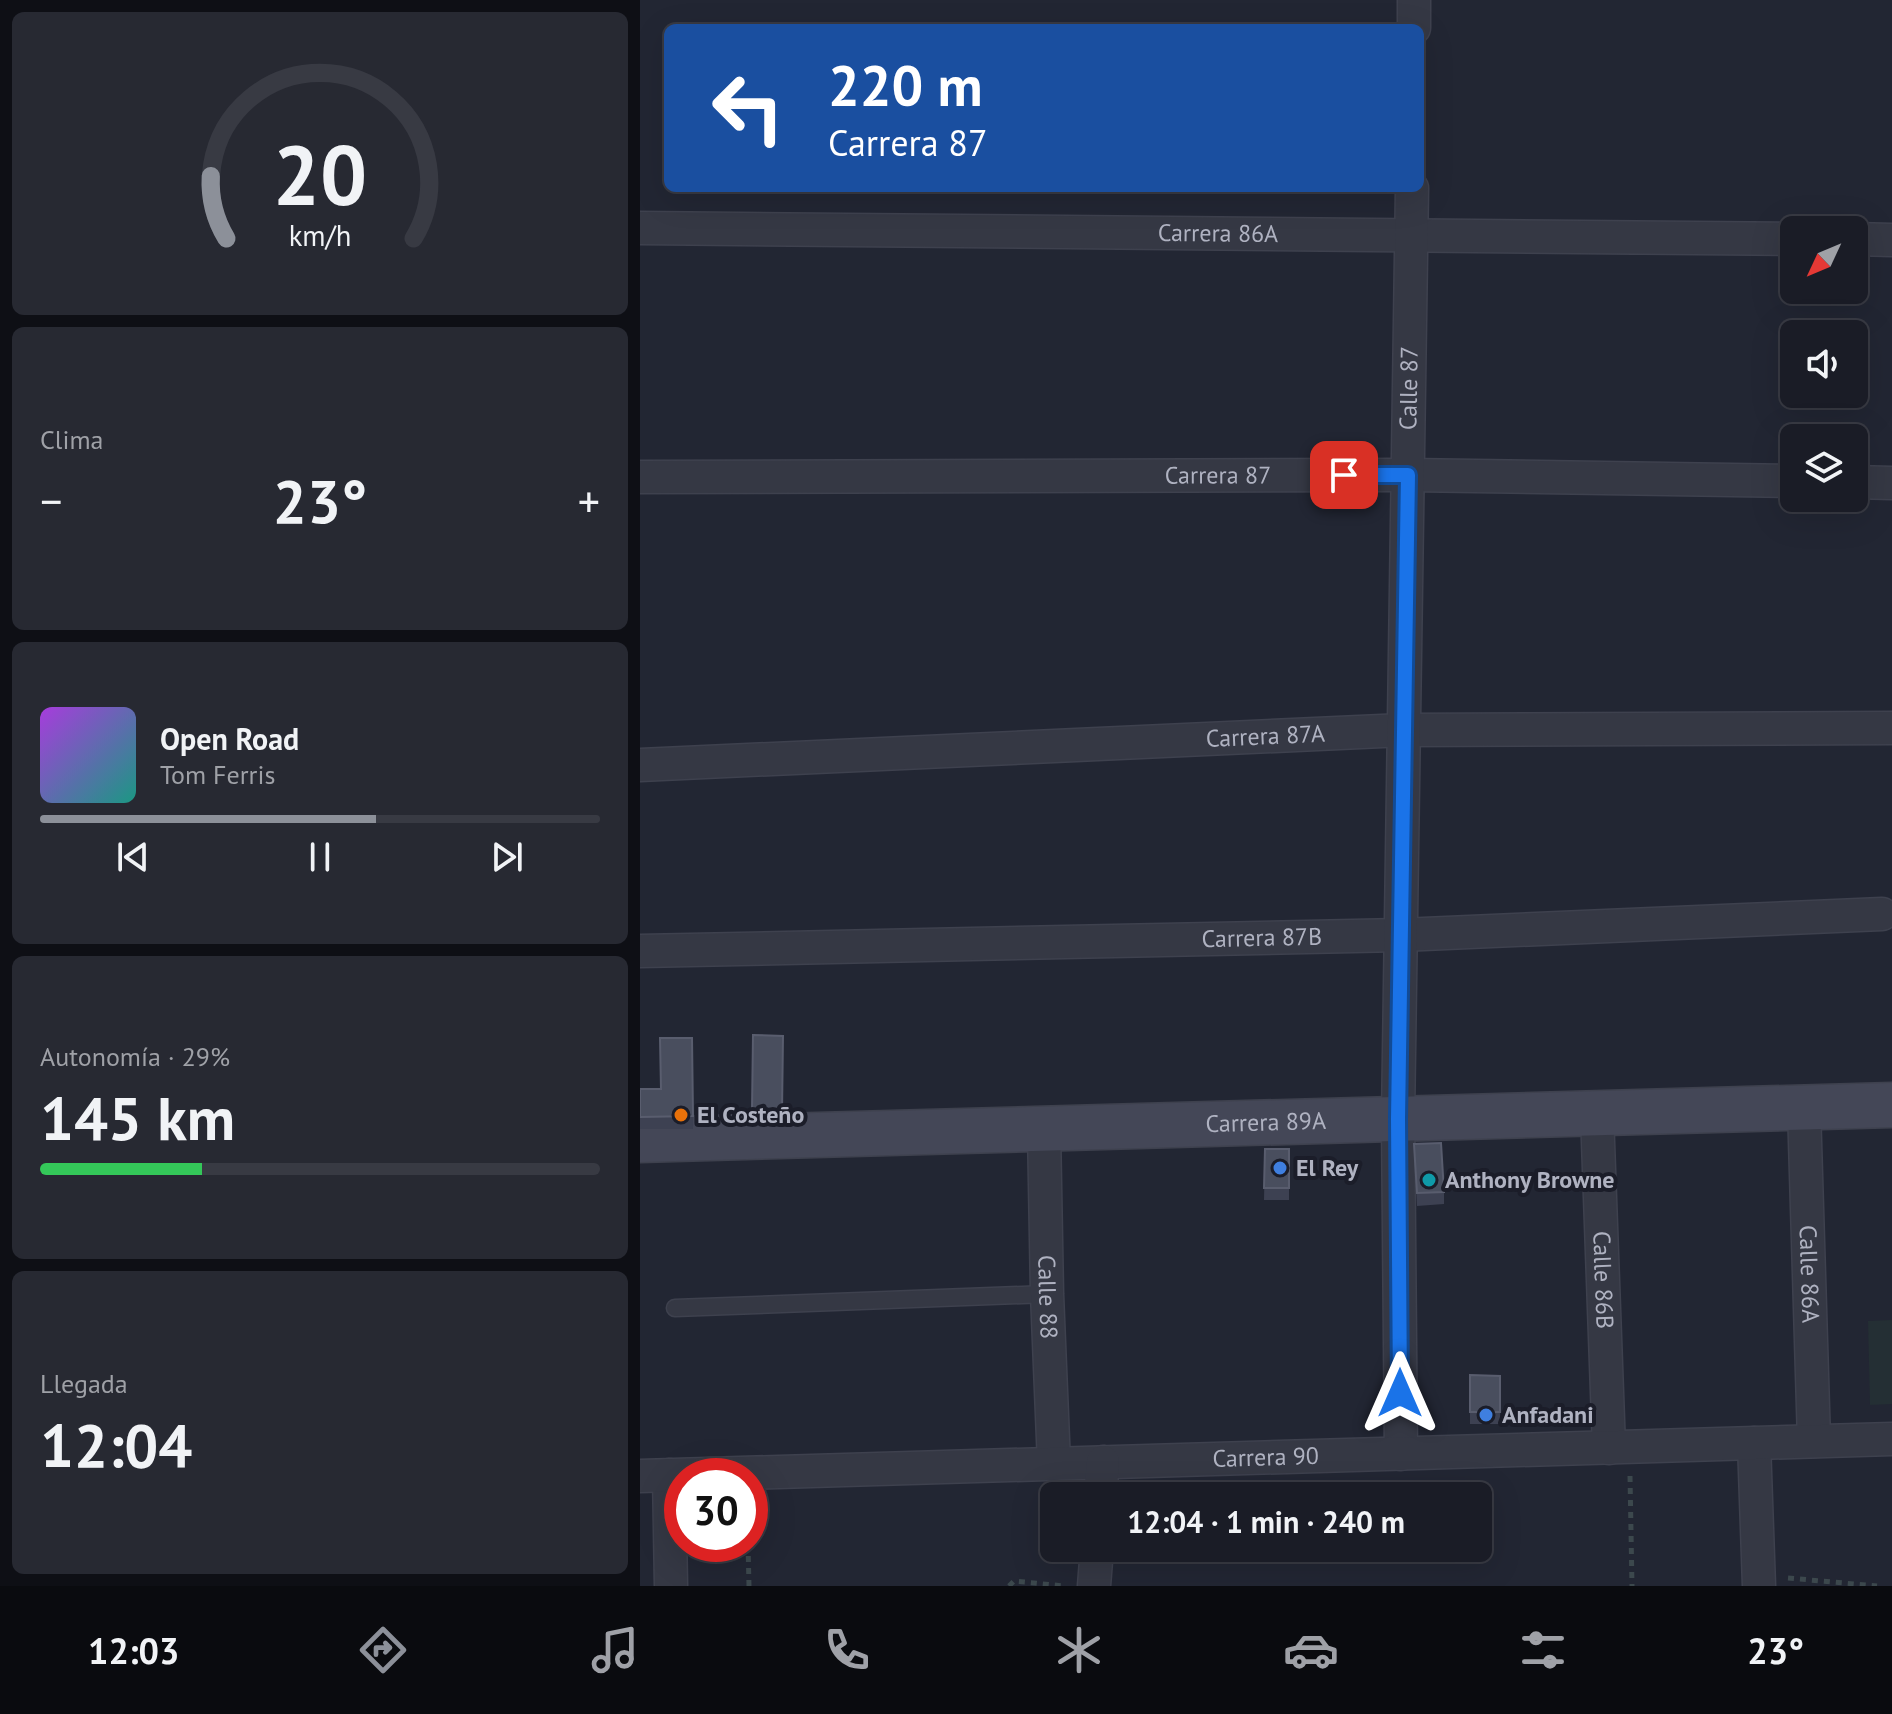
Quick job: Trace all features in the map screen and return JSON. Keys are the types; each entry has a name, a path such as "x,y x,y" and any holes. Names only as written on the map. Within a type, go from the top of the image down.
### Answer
{"street":[{"path":"1414,0 1414,24"},
{"name":"Calle 87","path":"1401,1454 1398,1119 1412,192"},
{"name":"Carrera 86A","path":"640,228 1780,239"},
{"path":"1868,239 1892,240"},
{"name":"Carrera 87","path":"640,477 1408,475 1780,481"},
{"path":"1868,482 1892,483"},
{"name":"Carrera 87A","path":"640,765 1404,730 1892,728"},
{"name":"Carrera 87B","path":"640,951 1401,935 1882,914"},
{"name":"Carrera 89A","path":"640,1140 1892,1105"},
{"name":"Calle 86A","path":"1804,1108 1814,1441"},
{"name":"Calle 86B","path":"1597,1114 1619,1447"},
{"name":"Calle 88","path":"1044,1129 1054,1464"},
{"name":"Carrera 90","path":"655,1476 1892,1439"},
{"path":"1754,1443 1759,1581"},
{"path":"1101,1482 1103,1462"},
{"path":"655,1476 671,1586"},
{"path":"1094,1586 1096,1562"}],"lane":[{"path":"675,1308 1047,1294"}],"path":[{"path":"1619,1447 1632,1586"},
{"path":"748,1562 749,1586"},
{"path":"1009,1586 1014,1581 1064,1586"},
{"path":"1759,1581 1877,1586"}],"shaded area":[{"path":"1892,1320 1892,1404 1870,1405 1868,1321"}],"building":[{"path":"753,1035 783,1036 782,1112 752,1111"},
{"path":"660,1038 692,1038 693,1116 640,1117 640,1089 661,1089"},
{"name":"Anthony Browne","path":"1441,1143 1444,1192 1417,1193 1414,1144"},
{"path":"1265,1149 1289,1149 1289,1188 1264,1188"},
{"path":"1470,1375 1500,1376 1500,1412 1470,1412"}],"place":[{"name":"El Costeño","path":"681,1115"},
{"name":"El Rey","path":"1280,1168"},
{"name":"Anthony Browne","path":"1429,1180"},
{"name":"Anfadani","path":"1486,1415"}],"route":[{"path":"1344,475 1408,475 1398,1119 1400,1393"}]}
